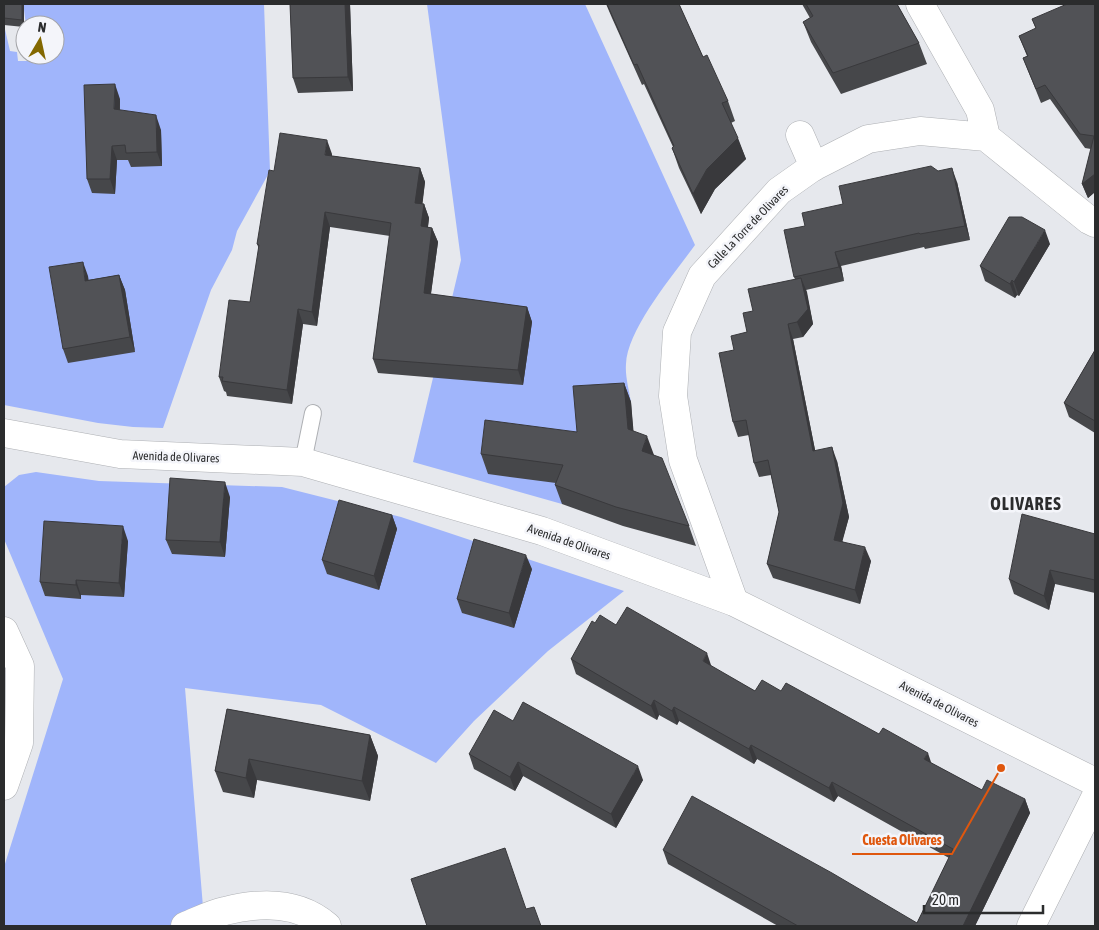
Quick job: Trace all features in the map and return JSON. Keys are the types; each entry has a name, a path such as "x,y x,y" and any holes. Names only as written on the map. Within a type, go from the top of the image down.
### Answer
{"street":[{"path":"920,4 980,110 986,137 1092,222"},
{"name":"Calle La Torre de Olivares","path":"734,602 683,460 673,396 677,332 702,276 779,191 814,167 868,139 920,132 986,137"},
{"path":"800,135 814,167"},
{"name":"Avenida de Olivares","path":"4,433 120,454 303,462 542,531 734,602 1095,782"},
{"path":"4,631 20,666 19,743 4,786"},
{"path":"1031,926 1095,798"},
{"path":"185,926 223,911 254,906 291,906 308,913 327,926"}],"lane":[{"path":"303,462 313,413"}],"shaded area":[{"path":"4,4 264,4 270,171 237,231 232,250 211,290 163,428 98,423 4,405 4,25 10,51 15,52 15,65 65,65 65,15 25,15 24,10"},
{"path":"427,4 585,4 695,245 653,302 634,335 628,350 626,364 631,402 580,405 584,447 562,504 413,462 461,260"},
{"path":"36,472 99,481 282,487 401,517 624,591 548,651 474,721 436,763 321,705 185,688 204,919 189,926 4,926 4,867 63,679 4,539 4,487 19,475"}],"building":[{"path":"4,4 22,4 22,15 15,15 15,19 4,18"},
{"path":"290,4 345,4 348,77 293,78"},
{"path":"607,4 679,4 703,57 707,55 728,101 722,103 738,138 707,169 693,194 672,148 674,146 637,64 634,65"},
{"path":"806,4 897,4 919,43 833,73 803,22 813,16"},
{"path":"1067,4 1095,4 1095,174 1082,184 1094,136 1080,134 1045,85 1036,89 1023,58 1028,56 1019,36 1036,28 1032,19"},
{"path":"115,84 114,109 156,115 157,152 126,153 125,145 112,146 110,179 87,179 84,85"},
{"path":"280,133 327,140 325,155 420,168 415,203 424,204 421,226 432,228 424,293 527,307 518,370 373,359 391,223 325,212 312,312 298,309 287,390 222,381 223,377 219,377 229,300 250,302 269,170 274,171"},
{"path":"931,166 938,171 952,168 965,226 919,233 835,252 839,267 794,277 784,230 805,226 802,213 843,204 839,186"},
{"path":"1009,217 1022,217 1045,230 1014,282 1012,280 1010,284 980,266"},
{"path":"83,262 85,281 119,275 130,337 63,349 49,267"},
{"path":"801,278 808,309 797,322 788,324 813,451 832,447 843,503 834,540 865,547 855,590 767,564 779,512 768,460 754,463 746,420 733,422 719,353 734,350 731,336 747,332 743,313 753,311 748,289"},
{"path":"1095,350 1095,421 1064,403"},
{"path":"624,383 628,429 647,436 642,451 662,458 689,526 616,507 555,485 563,465 481,454 485,420 577,432 573,386"},
{"path":"170,478 225,482 220,542 166,540"},
{"path":"339,500 392,515 374,576 322,560"},
{"path":"1022,514 1095,534 1095,580 1050,570 1044,596 1009,579"},
{"path":"44,521 123,526 119,583 76,580 76,585 40,582"},
{"path":"474,539 526,555 509,613 457,599"},
{"path":"627,607 707,653 703,661 755,691 762,680 781,691 786,683 879,734 883,728 928,753 924,759 982,790 987,780 1025,799 963,926 798,926 663,850 692,796 832,873 917,923 953,849 832,782 829,788 751,745 749,749 674,707 672,711 654,700 651,706 571,659 592,621 595,623 600,615 616,625"},
{"path":"523,702 638,766 611,814 518,762 510,777 469,754 494,710 513,721"},
{"path":"227,709 370,735 362,781 249,759 246,778 215,771"},
{"path":"505,848 526,909 534,907 541,926 427,926 411,879"}],"place":[{"name":"Cuesta Olivares","path":"1001,768"}],"district":[{"name":"OLIVARES","path":"1026,504"}]}
